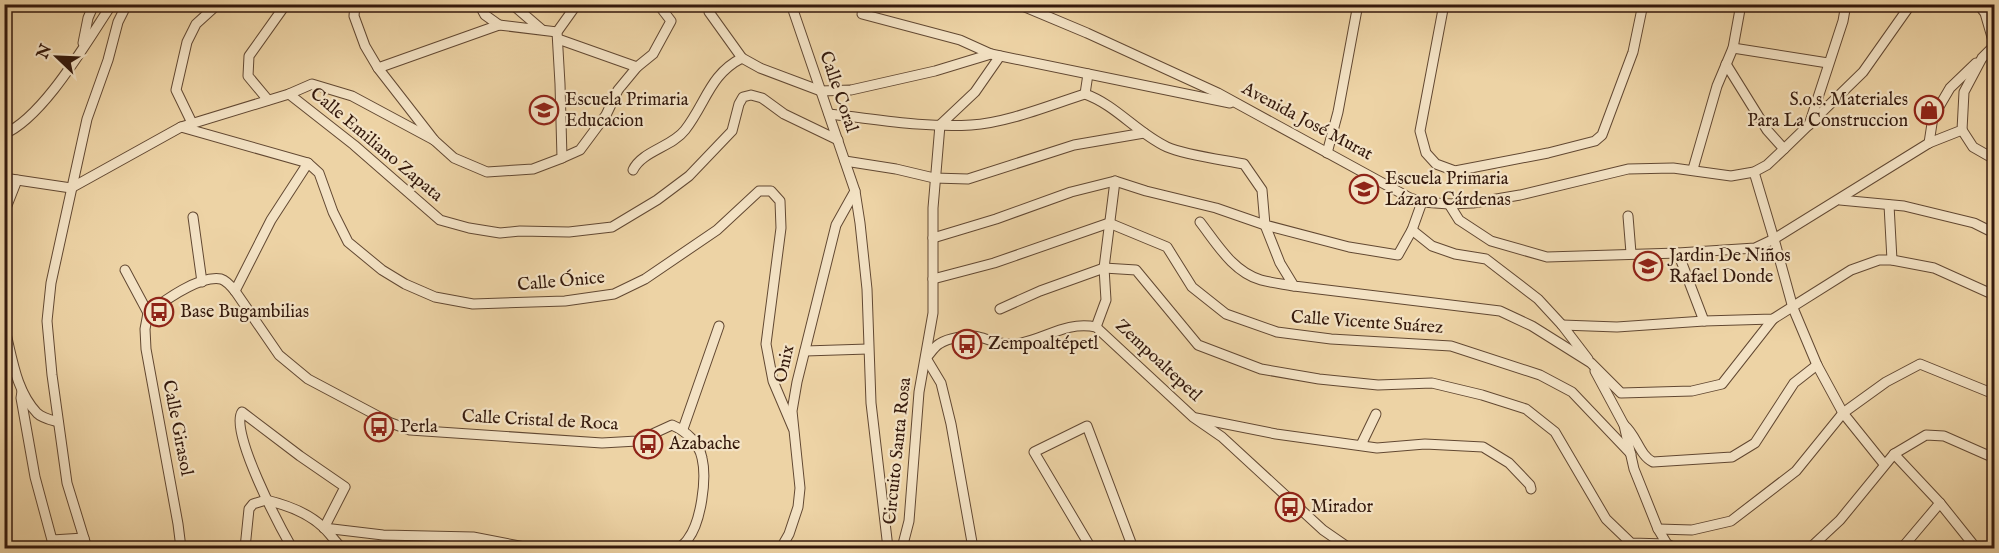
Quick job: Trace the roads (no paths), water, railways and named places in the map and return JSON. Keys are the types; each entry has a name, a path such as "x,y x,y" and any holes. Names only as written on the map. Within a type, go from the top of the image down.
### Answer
{"street":[{"path":"82,48 87,18 94,4"},
{"path":"4,134 11,131 43,104 112,4"},
{"path":"87,549 67,483 47,321 51,283 87,119 108,60 118,22 127,4"},
{"path":"192,123 176,90 187,42 196,24 218,4"},
{"path":"268,100 248,76 249,56 286,4"},
{"path":"355,4 354,16 365,46 375,63 434,140 454,159 487,172 533,169 580,150 606,115 618,90 637,67 653,54 671,21 658,4"},
{"path":"480,4 485,15 499,25"},
{"path":"512,4 543,30"},
{"path":"562,158 557,36 577,4"},
{"name":"Calle Coral","path":"791,4 855,191 867,289 871,403 888,549"},
{"name":"Avenida José Murat","path":"1018,4 1218,93 1422,202 1449,204 1520,195 1628,169 1693,169 1731,176 1754,172"},
{"path":"1327,153 1338,112 1358,4"},
{"path":"1444,4 1420,131 1426,153 1436,164 1455,171 1548,153 1595,141 1602,135 1632,52 1644,4"},
{"path":"1693,169 1717,86 1733,48 1741,4"},
{"path":"1809,127 1843,21 1846,4"},
{"path":"1884,464 1843,413 1817,365 1793,308 1754,172 1767,165 1809,127 1863,72 1911,4"},
{"path":"1929,143 1933,117 1950,87 1995,45 1985,13 1978,4"},
{"path":"710,8 742,58 760,68 821,91 851,90 996,55"},
{"path":"862,14 960,40 996,55 1239,105"},
{"path":"375,63 499,25 543,30 637,67"},
{"path":"1733,48 1828,63"},
{"path":"940,125 975,92 996,55"},
{"path":"633,170 636,163 684,132 718,76 728,65 742,58"},
{"path":"1982,58 1964,92 1962,130 1973,147 1995,159"},
{"path":"1726,64 1767,130 1784,149"},
{"path":"1085,94 1088,74"},
{"path":"4,178 71,188 181,127 289,94 312,84 352,96 434,140"},
{"name":"Calle Emiliano Zapata","path":"289,94 354,145 440,220 500,233 569,232 612,227 657,200 689,176 732,131 739,104 743,98 751,95 762,98 784,114 838,140"},
{"path":"829,114 940,125 972,125 994,121 1085,94 1096,98 1169,148 1244,164 1262,189 1265,225 1280,263 1294,286"},
{"name":"Circuito Santa Rosa","path":"902,549 909,521 919,392 933,313 934,178 940,125"},
{"path":"125,270 148,313 174,294 202,282 219,279 228,282 235,291 271,220 308,163 181,127"},
{"path":"1449,204 1459,220 1491,241 1547,257 1678,254 1755,248 1840,200 1929,143 1962,130"},
{"path":"845,161 934,178 968,179 1074,145 1144,133"},
{"name":"Calle Ónice","path":"308,163 319,173 333,212 348,242 382,270 405,284 435,297 473,304 565,301 614,294 645,279 717,230 759,191 771,192 780,201 781,228 766,344 773,381 793,428"},
{"path":"4,213 17,180"},
{"path":"1096,327 1106,300 1104,268 1115,181"},
{"path":"933,238 996,219 1071,192 1115,181 1349,247 1398,255 1412,230 1422,202"},
{"name":"Onix","path":"781,549 798,507 800,488 792,411 836,225 855,191"},
{"path":"1840,200 1904,206 1974,223 1995,233"},
{"path":"1889,205 1892,260"},
{"path":"1628,216 1631,254"},
{"path":"193,217 202,282"},
{"path":"1200,222 1229,260 1260,280 1500,311 1532,326 1591,363 1624,425 1634,469 1658,529 1671,546"},
{"path":"933,279 994,263 1109,223"},
{"name":"Calle Vicente Suárez","path":"1109,223 1167,247 1192,287 1226,314 1277,332 1331,339 1451,346 1540,375 1572,392 1631,454"},
{"path":"1412,230 1432,246 1455,254 1486,259 1538,299 1562,325 1591,363 1621,393 1692,391 1722,384 1773,319 1851,270 1879,260 1892,260 1934,268 1995,295"},
{"path":"1486,259 1491,241"},
{"path":"1678,254 1704,321"},
{"path":"1000,309 1040,291 1104,268 1136,270 1198,345 1261,369 1319,379 1378,385 1432,383 1482,394 1526,409 1555,432 1606,519 1631,543 1671,546"},
{"name":"Calle Cristal de Roca","path":"235,291 279,355 308,379 391,423 410,430 602,443 637,441 672,425 683,429"},
{"name":"Calle Girasol","path":"148,313 145,330 146,349 181,549"},
{"path":"1562,325 1617,327 1773,319"},
{"name":"Zempoaltepetl","path":"926,358 938,345 956,338 976,336 993,342 1014,345 1082,324 1096,327 1193,417 1222,437 1323,530 1349,549"},
{"path":"4,326 22,391 38,414 58,422"},
{"path":"678,549 689,539 699,514 704,483 702,457 693,440 683,429 719,326"},
{"path":"805,351 868,349"},
{"path":"926,358 941,383 951,424 972,549"},
{"path":"1658,529 1692,530 1731,521 1796,471 1843,413 1886,382 1920,364 1995,394"},
{"path":"1624,425 1632,432 1646,459 1653,462 1732,457 1755,443 1794,383 1817,365"},
{"path":"22,391 21,398 35,477 52,540 84,538"},
{"path":"292,549 266,500 240,432 239,416 242,412 345,487 324,528"},
{"path":"1361,445 1376,414"},
{"path":"1193,417 1276,434 1377,448 1425,444 1483,447 1509,463 1530,485 1531,489"},
{"path":"1091,549 1034,452 1087,426 1133,549"},
{"path":"1810,549 1840,519 1894,454 1926,435 1944,436 1995,458"},
{"path":"1894,454 1940,503 1976,549"},
{"path":"245,549 249,509 253,504 266,500 289,506 308,515 324,528 342,549"},
{"path":"1902,549 1940,503"},
{"path":"324,528 383,535 474,537 530,549"}],"place":[{"name":"Escuela Primaria Educacion","path":"544,110"},
{"name":"S.o.s. Materiales Para La Construccion","path":"1929,110"},
{"name":"Escuela Primaria Lázaro Cárdenas","path":"1364,189"},
{"name":"Jardin De Niños Rafael Donde","path":"1648,266"},
{"name":"Base Bugambilias","path":"159,312"},
{"name":"Zempoaltépetl","path":"967,344"},
{"name":"Perla","path":"379,427"},
{"name":"Azabache","path":"648,444"},
{"name":"Mirador","path":"1290,507"}]}
